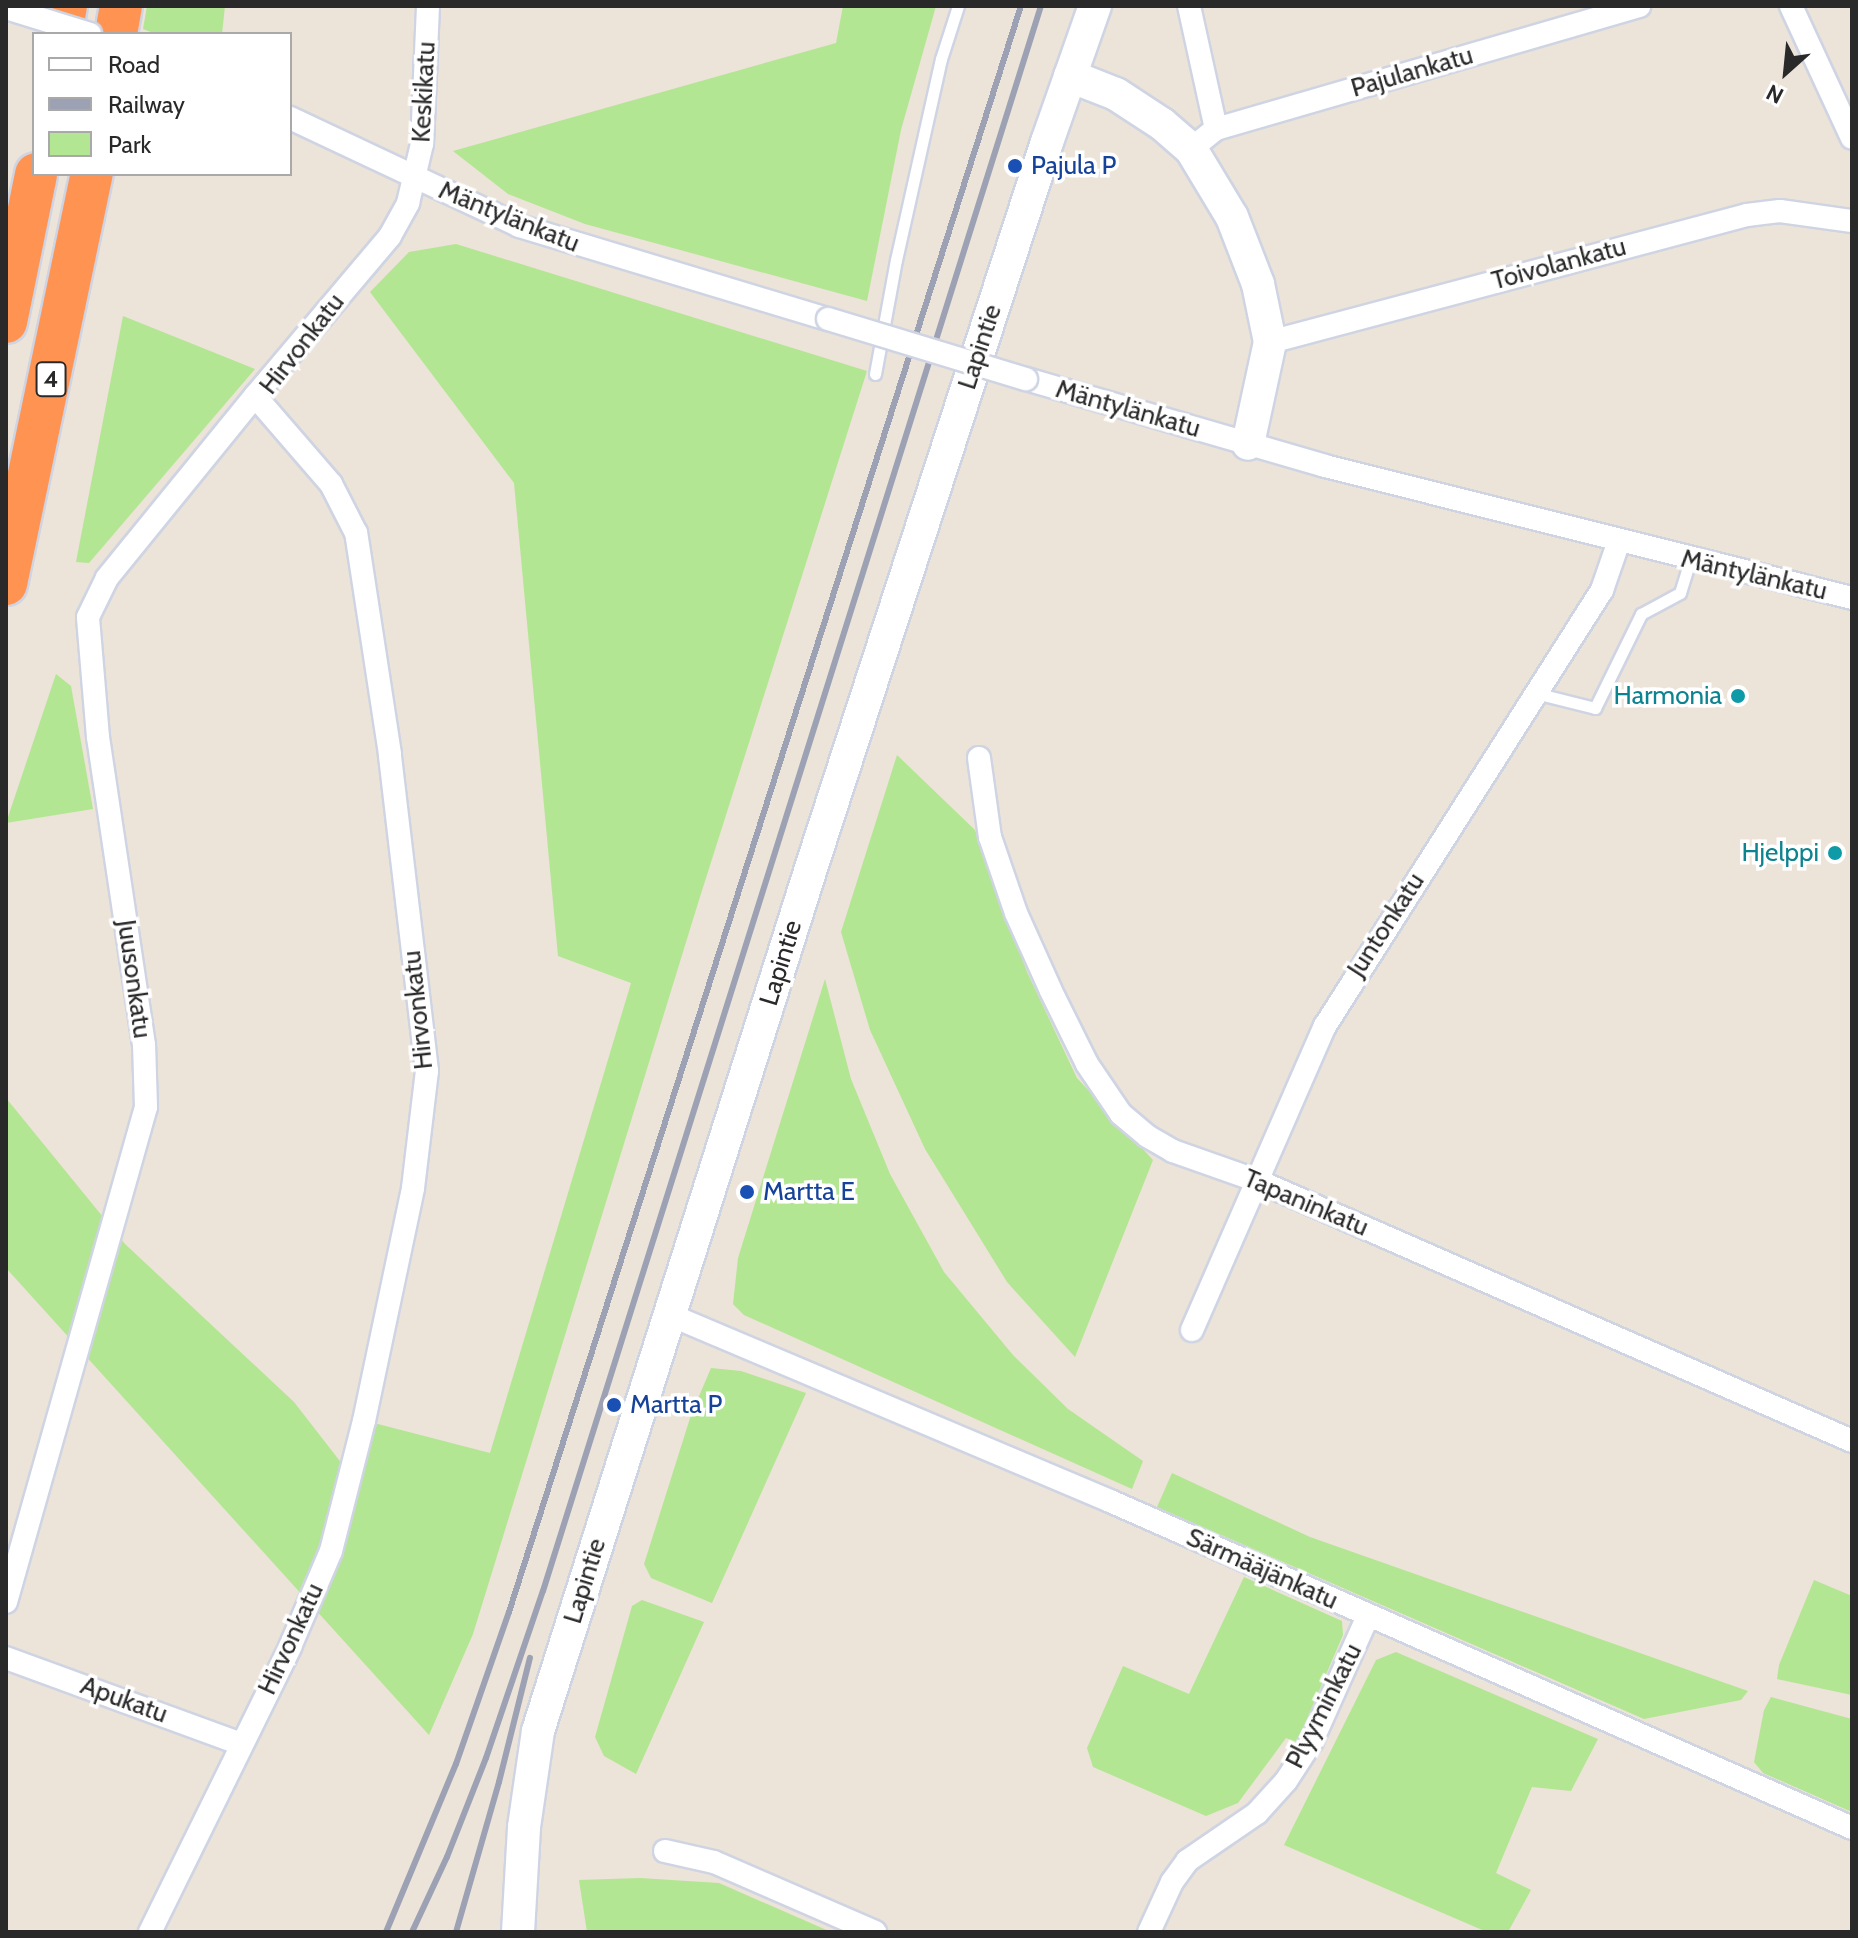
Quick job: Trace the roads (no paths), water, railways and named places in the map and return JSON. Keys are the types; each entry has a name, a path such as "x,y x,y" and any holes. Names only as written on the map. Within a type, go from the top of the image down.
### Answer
{"highway":[{"path":"61,32 66,6"},
{"path":"116,32 121,6"},
{"path":"6,322 36,176"},
{"name":"4","path":"6,584 92,176"}],"main road":[{"name":"Lapintie","path":"518,1932 524,1827 538,1731 814,859 1095,6"},
{"path":"1070,76 1135,104 1191,149 1232,217 1258,284 1270,342 1248,444"}],"street":[{"name":"Keskikatu","path":"416,178 423,133 428,6"},
{"path":"1189,6 1216,129"},
{"name":"Pajulankatu","path":"1191,149 1216,129 1639,6"},
{"path":"1791,6 1852,138"},
{"path":"6,8 84,32"},
{"name":"Mäntylänkatu","path":"292,119 519,226 1248,444 1690,560 1852,598"},
{"name":"Hirvonkatu","path":"150,1932 290,1647 331,1551 364,1421 413,1188 427,1071 390,754 356,533 331,484 255,396 390,236 416,178"},
{"name":"Toivolankatu","path":"1270,342 1747,215 1780,211 1852,221"},
{"name":"Juusonkatu","path":"6,1602 146,1107 144,1045 98,737 88,617 94,598 107,578 255,396"},
{"name":"Juntonkatu","path":"1192,1330 1325,1026 1602,590 1619,541"},
{"name":"Tapaninkatu","path":"979,758 990,837 1016,913 1087,1064 1121,1114 1147,1136 1173,1151 1258,1181 1852,1441"},
{"name":"Särmääjänkatu","path":"670,1315 1096,1495 1852,1828"},
{"name":"Plyyminkatu","path":"1149,1932 1172,1882 1187,1861 1257,1813 1286,1781 1312,1741 1368,1616"},
{"name":"Apukatu","path":"6,1658 241,1744"},
{"path":"665,1851 714,1862 875,1932"}],"lane":[{"path":"875,374 906,213 941,59 958,6"},
{"path":"1535,693 1595,708 1641,614 1680,593 1690,560"}],"railway":[{"path":"386,1932 456,1764 509,1612 1021,6"},
{"path":"412,1932 447,1857 486,1758 543,1591 1041,6"},
{"path":"456,1932 499,1782 530,1658"}],"place":[{"name":"Pajula P","path":"1015,166"},
{"name":"Harmonia","path":"1738,696"},
{"name":"Hjelppi","path":"1835,853"},
{"name":"Martta E","path":"747,1192"},
{"name":"Martta P","path":"614,1405"}]}
